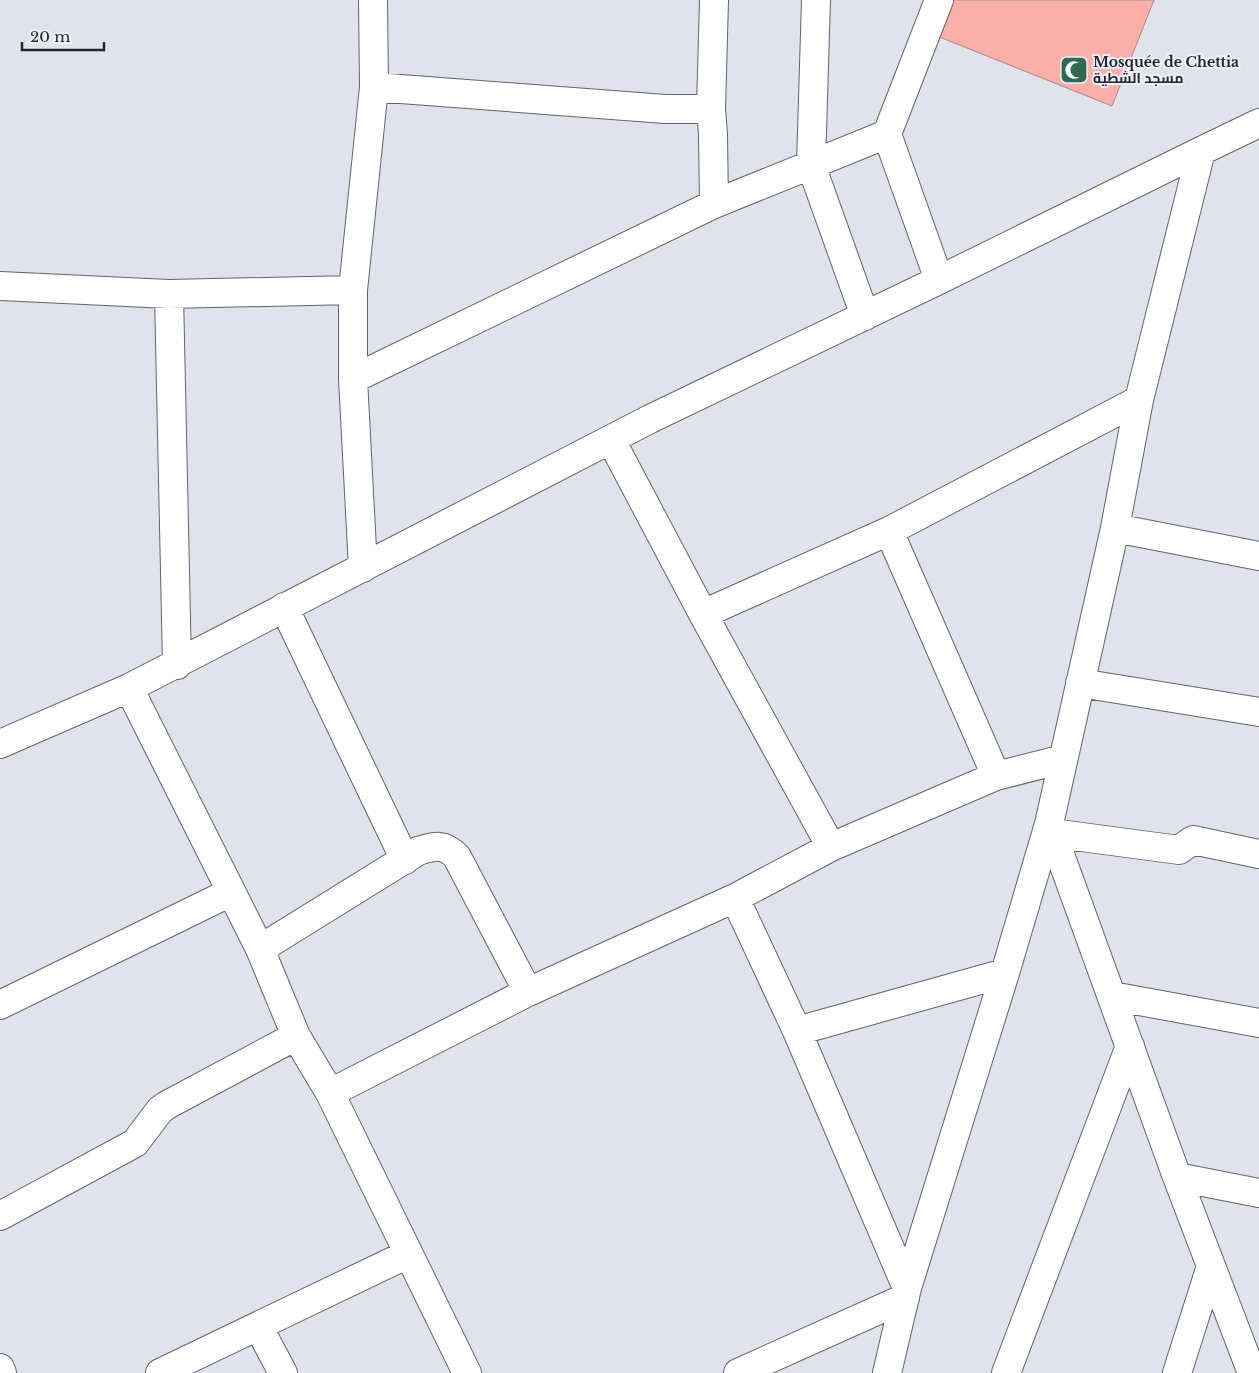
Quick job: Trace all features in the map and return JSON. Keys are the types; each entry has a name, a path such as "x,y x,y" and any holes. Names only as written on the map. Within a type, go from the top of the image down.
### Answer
{"street":[{"path":"363,568 353,379 353,290 374,87 373,0"},
{"path":"714,0 711,109 714,204"},
{"path":"816,0 811,165 865,316"},
{"path":"939,0 887,134 939,280"},
{"path":"374,87 665,109 711,109"},
{"path":"0,744 177,665 284,607 650,419 1259,123"},
{"path":"353,379 714,204 887,134"},
{"path":"887,1373 906,1293 1050,828 1063,759 1116,528 1139,400 1201,150"},
{"path":"0,286 169,294 353,290"},
{"path":"169,294 177,665"},
{"path":"703,614 889,531 1139,400"},
{"path":"611,440 703,614 831,847"},
{"path":"1116,528 1259,556"},
{"path":"889,531 996,776"},
{"path":"284,607 405,860"},
{"path":"1080,683 1259,712"},
{"path":"129,688 260,949 296,1036 330,1093 467,1373"},
{"path":"330,1093 528,992 735,898 831,847 996,776 1063,759"},
{"path":"1050,828 1179,850 1193,840 1259,854"},
{"path":"1050,828 1177,1177 1252,1373"},
{"path":"260,949 418,852 440,846 450,850 458,858 528,992"},
{"path":"0,1005 231,892"},
{"path":"735,898 797,1031 906,1293"},
{"path":"797,1031 1005,973"},
{"path":"1112,996 1259,1024"},
{"path":"0,1216 135,1143 166,1105 296,1036"},
{"path":"1006,1373 1130,1046"},
{"path":"1177,1177 1259,1193"},
{"path":"160,1373 408,1254"},
{"path":"1177,1373 1211,1266"},
{"path":"738,1373 906,1293"},
{"path":"258,1326 283,1373"},
{"path":"0,1368 2,1373"}],"building":[{"name":"Mosquée de Chettia مسجد الشطية","path":"946,0 1154,0 1112,106 932,34"}],"place":[{"name":"Mosquée de Chettia مسجد الشطية","path":"1074,70"}]}
